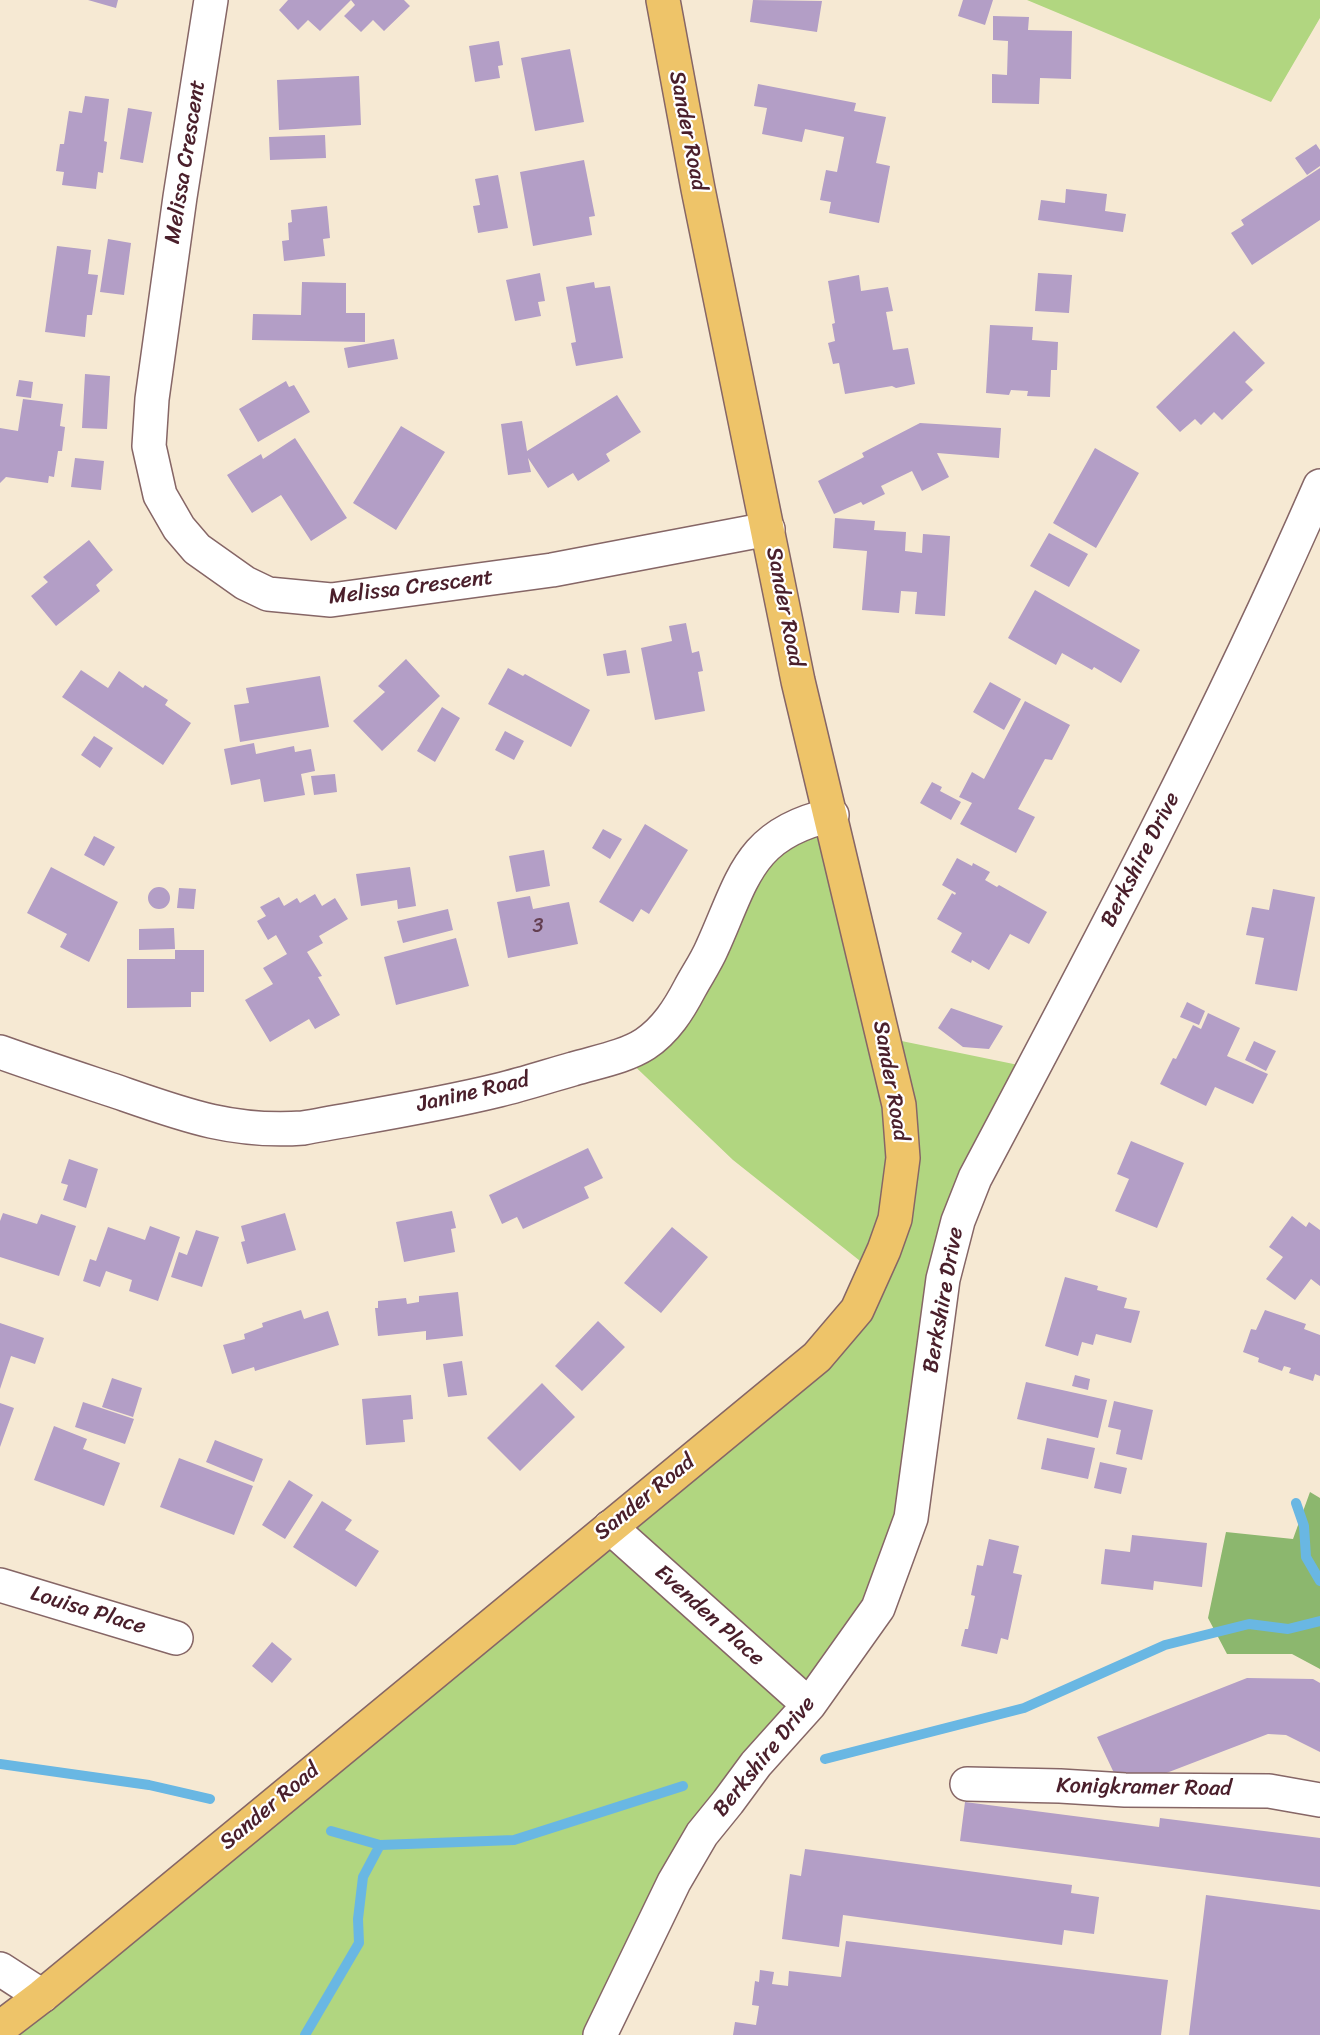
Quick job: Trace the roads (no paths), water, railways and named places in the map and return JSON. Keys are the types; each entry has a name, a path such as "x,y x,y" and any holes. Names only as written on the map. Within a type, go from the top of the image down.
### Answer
{"main road":[{"name":"Sander Road","path":"0,2028 42,1996 817,1357 857,1310 895,1219 903,1158 899,1105 832,815 798,681 698,189 663,0"}],"street":[{"name":"Melissa Crescent","path":"211,0 180,197 152,399 149,446 160,495 179,528 197,549 245,583 268,594 331,600 552,570 768,530"},
{"name":"Berkshire Drive","path":"600,2035 674,1882 702,1834 756,1764 809,1705 878,1608 911,1518 943,1279 958,1221 975,1178 1158,830 1284,568 1320,486"},
{"name":"Janine Road","path":"0,1052 205,1121 247,1128 278,1130 303,1128 498,1090 621,1054 647,1043 671,1021 712,949 730,902 755,857 784,831 816,818 832,815"},
{"name":"Evenden Place","path":"610,1527 809,1705"},
{"name":"Louisa Place","path":"0,1584 176,1638"},
{"name":"Konigkramer Road","path":"967,1784 1125,1790 1269,1791 1320,1800"},
{"path":"0,1969 42,1996"}],"waterway":[{"path":"1296,1503 1304,1526 1306,1557 1320,1581"},
{"path":"825,1759 1024,1708 1165,1645 1249,1624 1288,1629 1320,1621"},
{"path":"0,1764 149,1785 210,1799"},
{"path":"305,2035 359,1943 358,1919 363,1877 380,1845 514,1840 683,1786"},
{"path":"331,1831 380,1845"}]}
